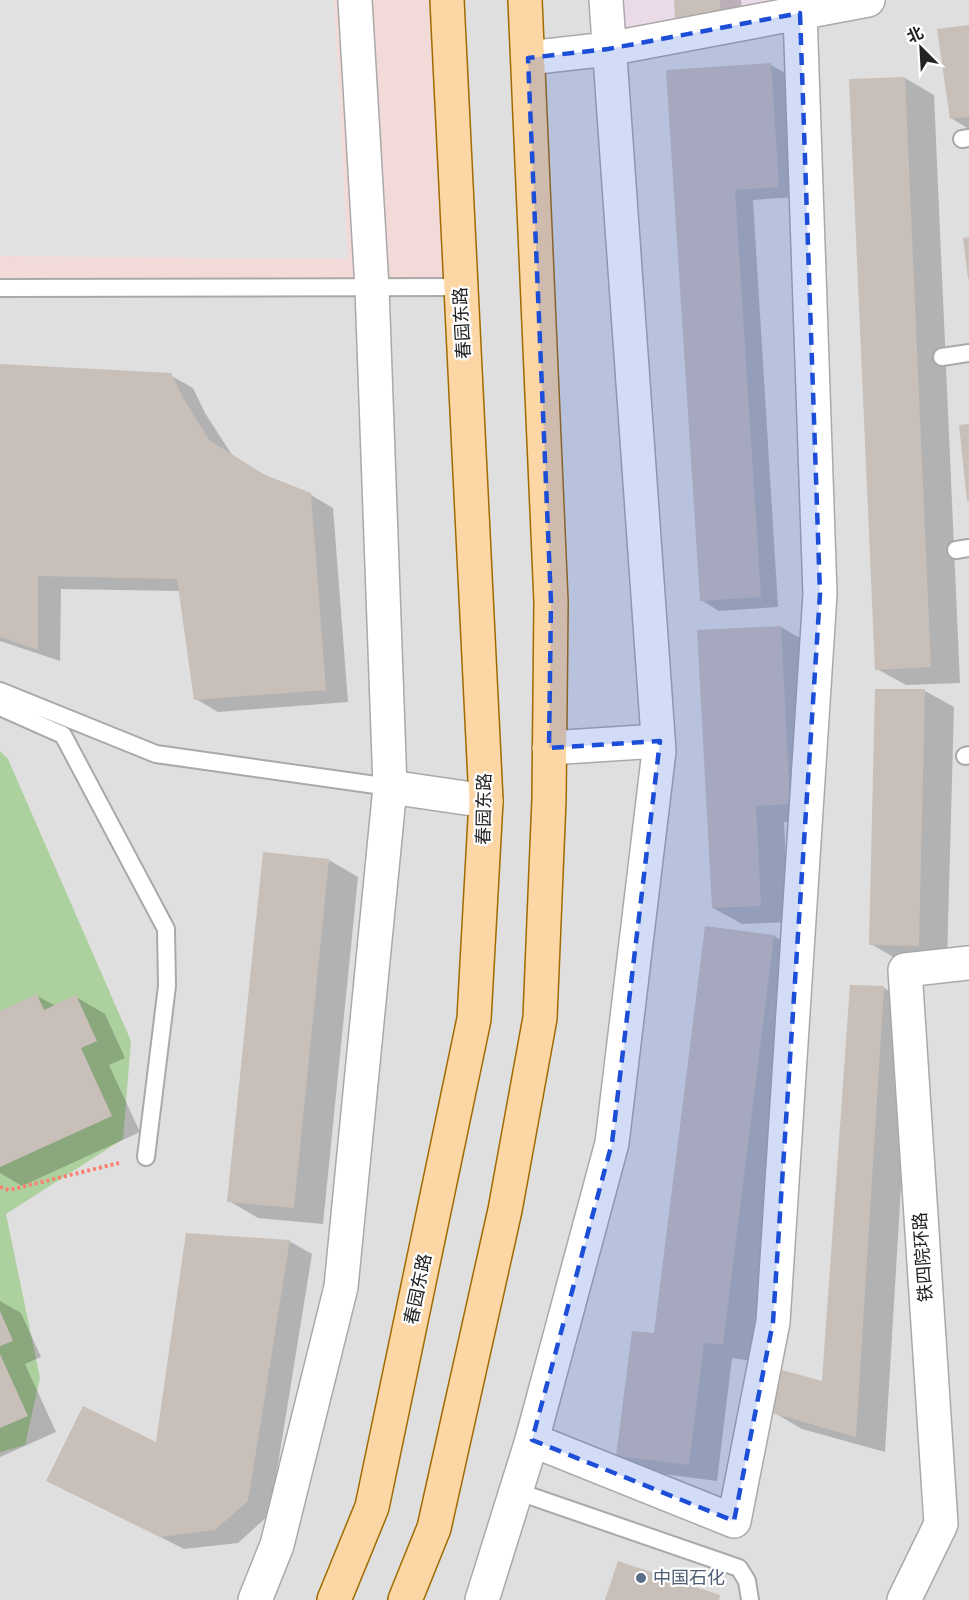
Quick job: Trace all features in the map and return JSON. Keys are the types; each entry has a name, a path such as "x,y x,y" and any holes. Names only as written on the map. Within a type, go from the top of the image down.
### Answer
{"main road":[{"name":"春园东路","path":"334,1600 372,1507 474,1019 486,801 447,0"},
{"path":"405,1600 434,1528 505,1210 540,1018 549,799 551,602 525,0"}],"street":[{"path":"255,1600 277,1545 341,1287 390,787 372,288 355,0"},
{"path":"483,1600 532,1440 612,1143 657,763 658,741 606,0"},
{"path":"528,58 608,49 868,0"},
{"path":"532,1440 734,1521 773,1322 820,594 800,13"},
{"path":"549,748 658,741"},
{"path":"390,787 486,801"},
{"name":"铁四院环路","path":"904,1600 941,1524 905,970 969,963"}],"lane":[{"path":"0,288 460,287"},
{"path":"942,357 969,353"},
{"path":"0,691 156,753 390,787"},
{"path":"0,708 63,735 166,929 167,986 146,1157"},
{"path":"516,1491 739,1568 747,1581 750,1600"}],"path":[{"path":"0,1187 9,1190 146,1157"}],"highlighted area":[{"path":"800,13 820,594 773,1322 734,1521 532,1440 612,1143 660,741 549,748 551,602 528,58 608,49"}],"shaded area":[{"path":"0,0 969,0 969,1600 0,1600"},
{"path":"0,0 447,0 460,287 0,287"},
{"path":"0,0 334,0 348,259 0,256"},
{"path":"604,0 851,0 608,49"}],"green space":[{"path":"0,751 8,759 131,1041 123,1139 6,1214 40,1378 25,1445 0,1452"}],"building":[{"path":"674,0 720,0 721,14 675,18"},
{"path":"969,25 969,117 950,119 937,29"},
{"path":"771,63 779,187 735,190 761,597 700,601 666,70"},
{"path":"905,77 931,667 875,670 849,79"},
{"path":"969,237 969,279 968,279 963,238"},
{"path":"0,364 171,373 183,398 209,440 263,474 311,493 326,690 194,700 177,579 38,576 38,650 0,637"},
{"path":"969,424 969,501 967,501 959,425"},
{"path":"781,626 790,804 756,806 761,906 712,908 697,630"},
{"path":"875,689 925,689 919,946 869,945"},
{"path":"263,852 329,859 294,1208 227,1202"},
{"path":"705,926 774,935 723,1345 704,1343 689,1465 616,1456 632,1331 654,1333"},
{"path":"850,985 884,986 856,1437 772,1413 782,1370 822,1381"},
{"path":"37,994 44,1010 76,995 97,1041 81,1048 112,1116 0,1167 0,1011"},
{"path":"186,1233 290,1240 248,1501 215,1530 160,1537 46,1481 83,1406 156,1442"},
{"path":"0,1311 13,1341 0,1346"},
{"path":"0,1354 28,1416 0,1428"},
{"name":"中国石化","path":"618,1561 720,1595 719,1600 605,1600"}],"place":[{"name":"中国石化","path":"641,1578"}]}
